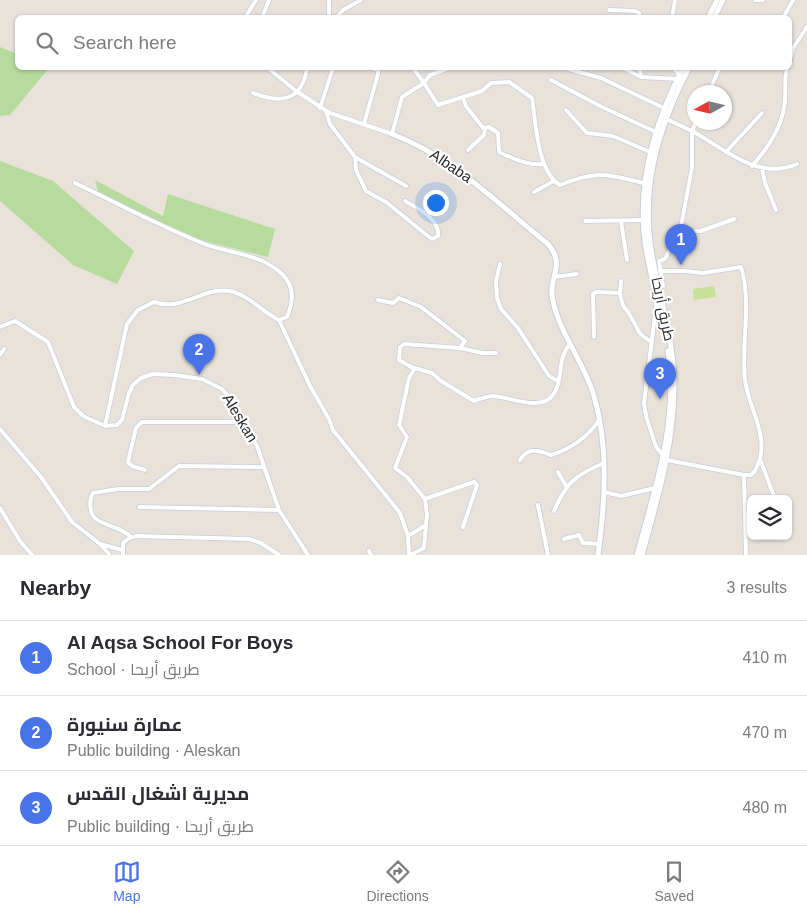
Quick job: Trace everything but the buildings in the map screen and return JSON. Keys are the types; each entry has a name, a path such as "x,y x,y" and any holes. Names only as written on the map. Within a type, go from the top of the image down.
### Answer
{"main road":[{"path":"710,15 717,0"},
{"path":"716,15 723,0"},
{"name":"طريق أريحا","path":"642,555 672,429 674,380 673,359 644,220 650,152 664,108 682,70"},
{"name":"طريق أريحا","path":"659,298 659,287 648,226 647,184 666,119 688,70"},
{"name":"Albaba","path":"392,134 416,143 472,179 548,244 555,253 558,261 554,277 552,301 594,394 599,420 604,463 604,492 598,555"},
{"name":"طريق أريحا","path":"637,555 665,458"}],"street":[{"path":"247,15 256,0"},
{"path":"263,15 269,0"},
{"path":"339,15 343,10 361,0"},
{"path":"672,15 675,0"},
{"path":"755,0 763,0"},
{"path":"784,15 793,0"},
{"path":"329,1 329,15"},
{"path":"609,10 635,11 638,15"},
{"path":"792,52 807,27"},
{"path":"270,70 320,108 392,134 402,97 424,83 430,75 443,70"},
{"path":"254,93 268,99 284,100 296,91 305,76 306,70"},
{"path":"320,108 332,70"},
{"path":"364,124 378,70"},
{"path":"414,70 438,104 482,91 491,83 509,82 532,98 544,164 554,181 560,185 574,179 597,174 613,174 647,184"},
{"path":"572,70 601,78 664,108"},
{"path":"627,70 642,77 678,77 675,70"},
{"path":"640,70 642,77"},
{"path":"712,85 719,70"},
{"path":"752,166 783,120 786,98 784,80 786,70"},
{"path":"551,80 600,106 656,132"},
{"path":"463,98 472,116 483,128 489,127 498,133 500,152 513,159 534,165 544,164"},
{"path":"566,110 587,133 614,136 650,152"},
{"path":"326,111 330,124 355,157 406,186"},
{"path":"726,152 762,113"},
{"path":"666,119 692,131 752,166 762,168 789,167 797,164"},
{"path":"468,150 484,134 486,128"},
{"path":"659,287 663,286 659,261 665,259 681,227 692,167 692,131"},
{"path":"355,157 356,170 366,191 386,202 428,236 432,238 438,236 435,224 426,214 405,201"},
{"path":"762,168 765,183 776,210"},
{"path":"534,192 554,181"},
{"path":"75,182 203,244 254,258 283,275 292,290 291,308 287,317 279,320"},
{"path":"681,227 687,232 701,231 734,218"},
{"path":"585,222 644,220"},
{"path":"621,221 627,260"},
{"path":"500,264 496,281 497,298 501,309 522,334 549,376 558,381"},
{"path":"659,298 650,341 645,410 656,447 665,458 751,475 755,471 763,447 745,381 745,294 740,267 703,274 684,270 660,271"},
{"path":"554,277 577,274"},
{"path":"621,281 620,293 623,308 632,318 637,332 650,341"},
{"path":"0,327 15,321 48,342 74,407 83,416 106,426 128,324 138,310 146,304 154,302 162,305 175,305 203,295 228,291 244,298 279,320 333,430 400,513 408,536 410,555 424,548 428,514 425,499 407,477 395,468 407,437 399,425 409,378 415,368"},
{"path":"594,337 593,294 596,292 620,293"},
{"path":"378,300 393,303 399,298 421,307 465,341 460,348"},
{"path":"496,353 483,353 432,344 401,346 399,360 415,368 432,373 441,381 474,400 491,396 520,402 541,402 554,394 558,381 560,360 570,344"},
{"path":"0,355 4,349"},
{"name":"Aleskan","path":"106,426 117,425 122,420 129,393 141,378 153,374 174,374 202,379 215,384 230,398 240,419 257,446 279,510 308,555"},
{"path":"145,470 132,466 128,462 136,428 142,422 233,422 240,419"},
{"path":"520,460 522,456 533,450 542,450 551,455 559,452 591,432 599,420"},
{"path":"0,429 41,477 72,522 100,544 109,555 123,553"},
{"path":"760,459 774,495"},
{"path":"554,511 566,486 588,470 604,463"},
{"path":"264,467 179,466 149,489 118,489 93,493 90,500 92,515 95,519 112,524 131,537 249,539 261,543 279,555"},
{"path":"558,472 566,486"},
{"path":"744,475 746,555"},
{"path":"425,499 474,482 477,485 463,526"},
{"path":"604,492 609,495 621,496 655,488"},
{"path":"538,505 548,555"},
{"path":"139,507 279,510"},
{"path":"0,508 20,541 32,555"},
{"path":"408,536 426,525"},
{"path":"564,539 579,535 583,543 600,544"},
{"path":"123,553 123,543 131,537"},
{"path":"100,544 123,553"}],"green space":[{"path":"0,47 15,53 15,70 47,70 10,115 0,116"},
{"path":"0,161 53,181 134,251 117,284 73,265 0,201"},
{"path":"95,180 163,216 168,194 275,229 268,257 184,236 99,195"},
{"path":"714,286 716,297 694,300 693,289"}],"place":[{"name":"Al Aqsa School For Boys","path":"681,265"},
{"name":"عمارة سنيورة","path":"199,375"},
{"name":"مديرية اشغال القدس","path":"660,399"}]}
